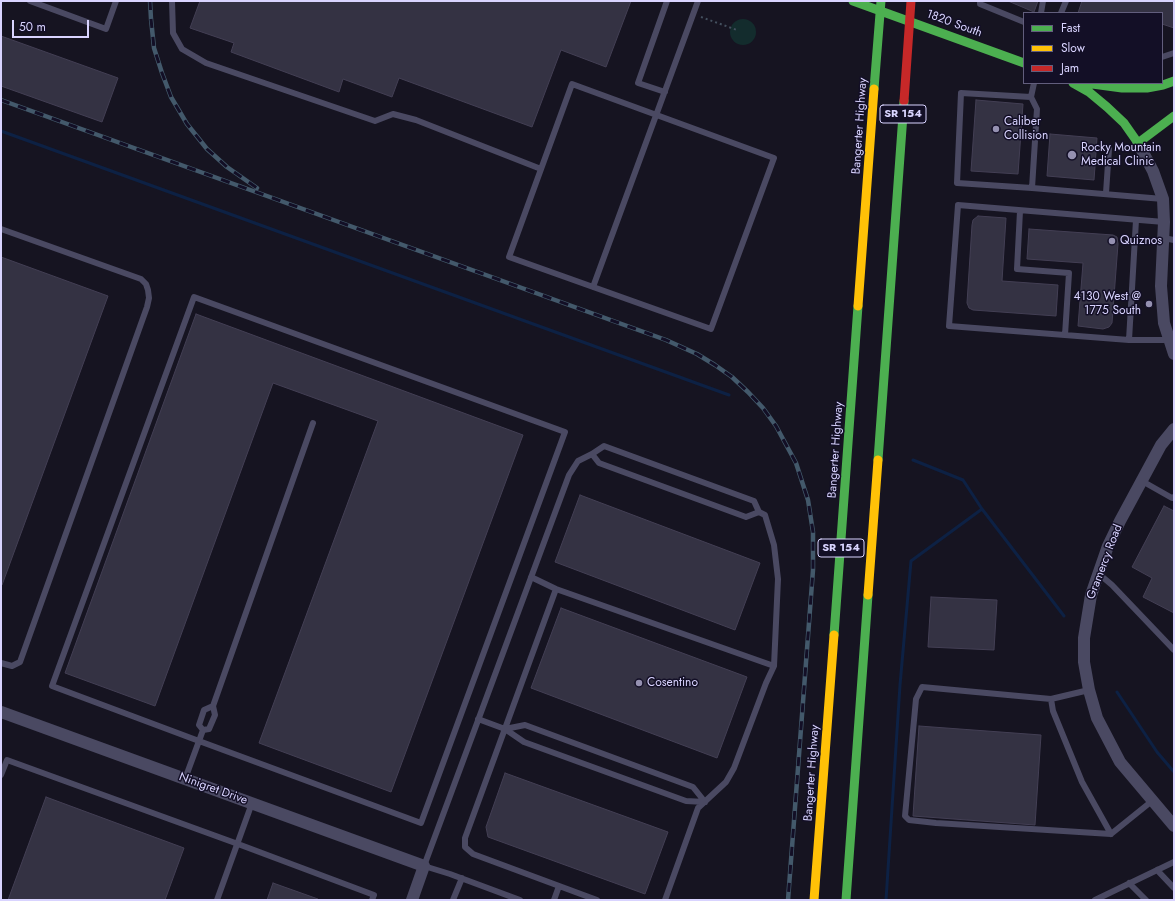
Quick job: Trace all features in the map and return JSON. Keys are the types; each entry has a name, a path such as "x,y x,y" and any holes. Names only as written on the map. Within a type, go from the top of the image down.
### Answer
{"main road":[{"name":"1820 South","path":"853,1 1023,63"},
{"name":"Bangerter Highway","path":"814,900 881,1"},
{"name":"SR 154","path":"846,900 911,1"},
{"path":"1092,84 1122,88 1147,88 1174,81"},
{"path":"1075,84 1089,92 1107,107 1124,123 1138,143 1174,116"}],"street":[{"path":"1138,143 1153,171 1163,199 1164,222 1169,239 1161,286 1164,323 1174,354"},
{"name":"Gramercy Road","path":"1174,429 1161,445 1111,540 1091,595 1084,638 1084,662 1089,690 1097,718 1120,762 1174,826"},
{"name":"Ninigret Drive","path":"1,712 424,866"},
{"path":"412,900 424,866"}],"lane":[{"path":"30,1 106,29 116,1"},
{"path":"172,1 173,33 182,49 206,63 375,121 393,114 416,120 542,169"},
{"path":"665,92 638,83 667,1"},
{"path":"593,287 698,1"},
{"path":"980,1 980,4 1023,22"},
{"path":"1041,12 1043,1"},
{"path":"1062,12 1066,1"},
{"path":"1163,57 1174,53"},
{"path":"572,84 774,158 711,330 509,258 542,169 572,84"},
{"path":"1032,188 1037,108 1031,97 1034,84"},
{"path":"1031,97 961,93 957,183 1163,199"},
{"path":"1106,194 1109,149"},
{"path":"1164,222 958,206 949,326 1130,340 1170,340"},
{"path":"1020,211 1017,269 1069,272 1065,335"},
{"path":"1130,340 1136,220"},
{"path":"1,229 141,279 146,284 149,298 20,662 12,666 1,663"},
{"path":"194,297 565,432 421,823 198,741 52,686 194,297"},
{"path":"203,730 209,729 215,715 213,706 313,422"},
{"path":"520,900 462,878 424,866 568,475 578,461 604,446 754,501 759,512 765,515 774,545 778,579 774,666 766,683 734,768 726,782 698,808 665,900"},
{"path":"592,454 599,463 746,517 759,512"},
{"path":"1142,481 1172,498 1174,497"},
{"path":"1099,574 1112,585 1174,650"},
{"path":"531,577 556,589 774,666"},
{"path":"556,589 465,838 465,846 473,854 597,900"},
{"path":"1089,690 1051,699 922,687 916,699 905,816 909,820 936,823 1111,834 1152,801"},
{"path":"1051,699 1053,711 1082,782 1111,834"},
{"path":"203,730 199,725 204,710 213,706"},
{"path":"478,719 505,729 524,742 686,801 705,802"},
{"path":"505,729 525,725 693,787 705,802"},
{"path":"185,779 203,730"},
{"path":"1,775 7,760 374,895 372,900"},
{"path":"217,900 252,803"},
{"path":"1094,900 1174,862"},
{"path":"1157,870 1174,888"},
{"path":"454,900 462,878"},
{"path":"1130,883 1146,900"},
{"path":"554,900 559,886"}],"path":[{"path":"693,15 737,30"}],"green space":[{"path":"743,19 752,23 756,32 752,41 743,45 734,41 730,32 734,23"}],"building":[{"path":"200,1 631,1 606,67 561,50 532,127 399,78 392,97 343,79 339,92 231,52 234,43 190,28"},
{"path":"1008,1 1038,1 1034,12"},
{"path":"1082,1 1174,1 1174,28 1163,24 1163,12 1078,12"},
{"path":"1,36 118,78 102,122 1,86"},
{"path":"976,100 1023,104 1018,174 971,171"},
{"path":"1050,134 1097,138 1094,180 1047,176"},
{"path":"978,216 1006,218 1002,281 1058,285 1056,316 973,310 969,308 967,303 972,225 973,220"},
{"path":"1029,229 1113,235 1117,237 1118,244 1112,323 1109,327 1103,329 1078,326 1083,263 1027,259"},
{"path":"1,257 108,296 2,585 1,584"},
{"path":"196,314 523,435 391,792 259,743 378,421 273,383 155,706 65,673"},
{"path":"580,495 760,563 735,630 555,562"},
{"path":"1164,506 1174,511 1174,613 1143,597 1152,578 1132,567"},
{"path":"931,597 997,600 994,650 928,647"},
{"name":"Cosentino","path":"561,608 747,677 717,758 531,688"},
{"path":"919,726 1041,735 1035,825 913,816"},
{"path":"505,773 668,832 645,894 488,837 486,827"},
{"path":"46,797 184,848 165,900 8,900"},
{"path":"273,883 318,899 318,900 267,900"}],"waterway":[{"path":"1,131 729,395"},
{"path":"913,460 963,480 982,509 1064,616"},
{"path":"886,900 900,685 911,561 982,509"},
{"path":"1117,692 1157,752 1174,772"}],"railway":[{"path":"150,1 154,48 171,97 187,124 207,149 227,167 257,188"},
{"path":"1,100 666,340 697,354 715,365 732,377 748,392 763,408 776,426 796,463 808,500 813,532 813,570 788,900"}],"traffic: fast":[{"path":"853,1 1023,63"},
{"path":"874,89 881,1"},
{"path":"1092,84 1122,88 1147,88 1174,81"},
{"path":"1075,84 1089,92 1107,107 1124,123 1138,143 1174,116"},
{"path":"878,460 904,101"},
{"path":"834,635 858,306"},
{"path":"846,900 868,595"}],"traffic: slow":[{"path":"858,306 874,89"},
{"path":"868,595 878,460"},
{"path":"814,900 834,635"}],"traffic: jam":[{"path":"904,101 911,1"}],"place":[{"name":"Caliber Collision","path":"996,129"},
{"name":"Rocky Mountain Medical Clinic","path":"1072,155"},
{"name":"Quiznos","path":"1112,241"},
{"name":"4130 West @ 1775 South","path":"1149,304"},
{"name":"Cosentino","path":"639,683"}]}
